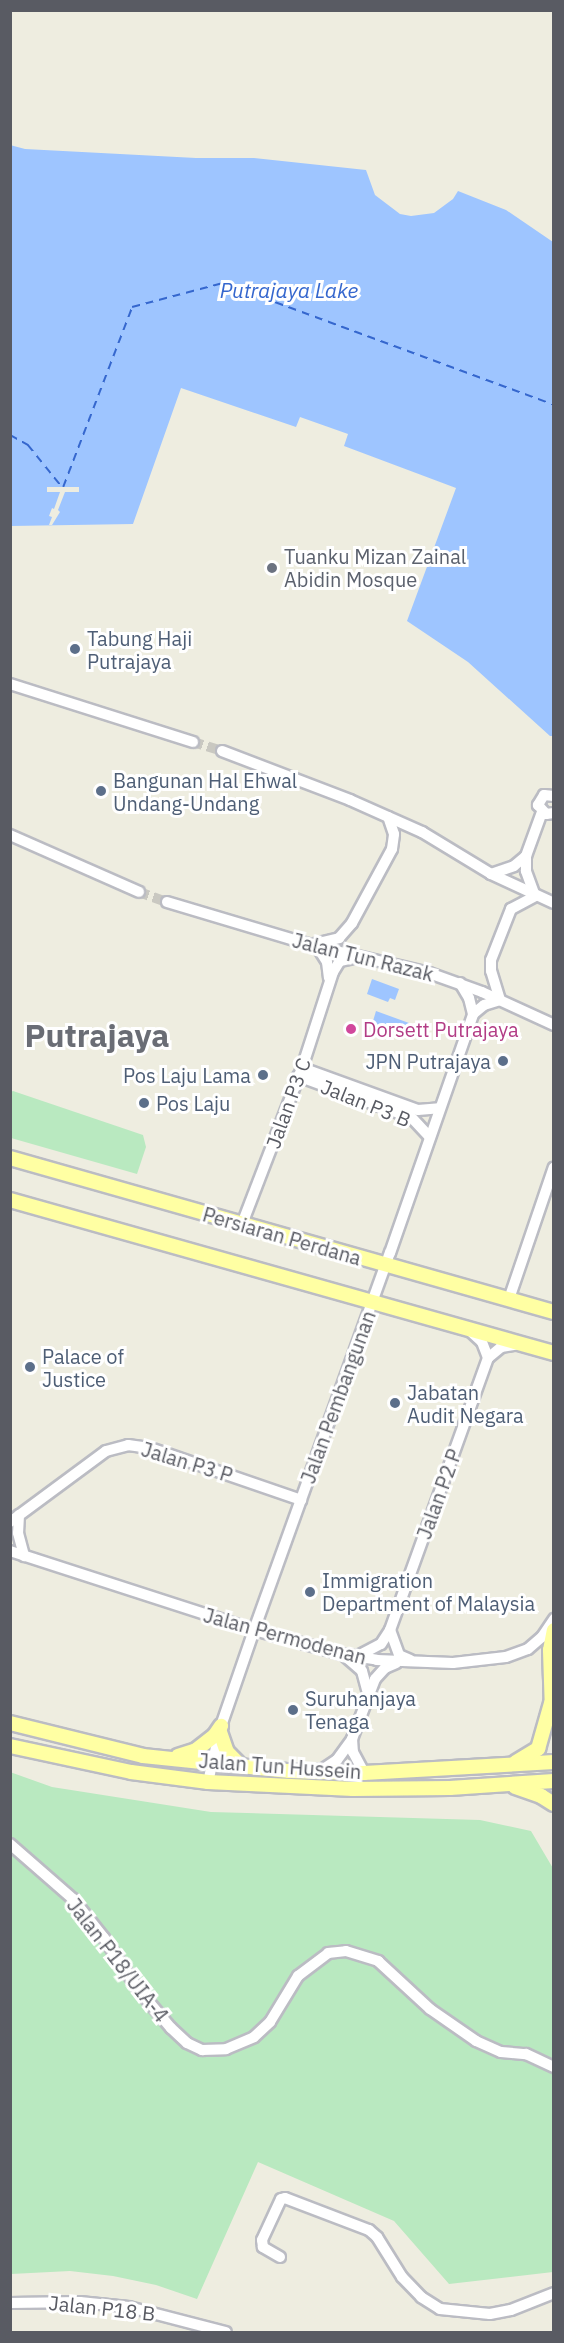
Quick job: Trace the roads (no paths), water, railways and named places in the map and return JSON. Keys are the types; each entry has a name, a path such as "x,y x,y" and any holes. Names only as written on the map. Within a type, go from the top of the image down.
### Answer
{"main road":[{"name":"Persiaran Perdana","path":"10,1158 554,1312"},
{"name":"Persiaran Perdana","path":"10,1200 554,1353"},
{"path":"554,1630 551,1703 554,1728"},
{"path":"490,1767 515,1763 538,1749 551,1703"},
{"name":"Jalan Tun Hussein","path":"10,1723 143,1756 242,1767 364,1773 554,1762"},
{"path":"143,1756 176,1756 196,1750 221,1729"},
{"path":"221,1729 227,1752 242,1767"},
{"name":"Jalan Tun Hussein","path":"10,1746 130,1772 208,1782 353,1789 450,1788 554,1781"},
{"path":"508,1785 540,1796 554,1804"}],"street":[{"path":"12,686 192,742"},
{"path":"222,751 388,817 438,840 491,874 554,903"},
{"path":"491,874 514,866 526,856 548,813 538,805 541,797 549,794 554,796"},
{"path":"329,981 327,962 314,946 339,938 351,923 392,849 394,834 388,817"},
{"path":"10,835 139,892"},
{"path":"526,856 526,870 535,896"},
{"path":"460,983 469,998 473,1014 484,1005 500,1000 491,971 491,960 511,909 535,896"},
{"name":"Jalan Tun Razak","path":"167,902 314,946 405,966 460,983 554,1025"},
{"name":"Jalan P3 C","path":"242,1224 300,1072 329,981 340,961 345,958 363,957"},
{"name":"Jalan Pembangunan","path":"208,1782 211,1762 254,1630 386,1266 473,1014"},
{"name":"Jalan P3 B","path":"300,1072 418,1110 439,1108"},
{"name":"Jalan P3 B","path":"300,1072 412,1118 429,1136"},
{"path":"509,1299 554,1167"},
{"path":"467,1329 482,1342 488,1358 501,1347 520,1344"},
{"name":"Jalan P2 P","path":"354,1657 381,1644 390,1630 488,1358"},
{"name":"Jalan P3 P","path":"24,1556 15,1519 106,1451 128,1445 150,1448 301,1500"},
{"name":"Jalan Permodenan","path":"10,1551 254,1630 354,1657 453,1663 506,1657 528,1648 542,1637 554,1619"},
{"path":"390,1630 399,1655 407,1661"},
{"path":"341,1654 356,1662 362,1671 368,1694"},
{"path":"322,1770 337,1760 352,1739 375,1679 385,1668 407,1661"},
{"path":"352,1739 353,1752 364,1773"},
{"name":"Jalan P18/UIA-4","path":"10,1844 73,1899 104,1938 138,1989 171,2028 188,2043 202,2050 226,2049 254,2037 270,2022 298,1976 328,1953 346,1951 378,1961 430,2009 476,2041 501,2052 526,2054 554,2067"},
{"path":"280,2257 263,2247 262,2242 283,2198 369,2230 377,2237 402,2277 422,2297 440,2309 490,2314 511,2310 554,2293"},
{"name":"Jalan P18 B","path":"10,2303 80,2302 129,2307 201,2329 226,2332"}],"water":[{"name":"Putrajaya Lake","path":"10,145 25,149 196,158 254,158 366,170 375,195 400,214 411,216 434,213 453,199 458,191 506,210 553,242 553,736 550,736 468,662 407,621 456,488 344,446 348,434 300,417 296,427 181,388 133,524 11,526"},
{"path":"372,979 399,989 395,1000 390,998 388,1002 367,994"},
{"path":"376,1011 409,1023 403,1039 377,1029 373,1021"}],"tunnel":[{"path":"193,742 222,751"},
{"path":"139,892 167,902"}],"place":[{"name":"Tuanku Mizan Zainal Abidin Mosque","path":"272,568"},
{"name":"Tabung Haji Putrajaya","path":"75,649"},
{"name":"Bangunan Hal Ehwal Undang-Undang","path":"101,791"},
{"name":"Dorsett Putrajaya","path":"351,1029"},
{"name":"JPN Putrajaya","path":"503,1061"},
{"name":"Pos Laju Lama","path":"263,1075"},
{"name":"Pos Laju","path":"144,1103"},
{"name":"Palace of Justice","path":"30,1367"},
{"name":"Jabatan Audit Negara","path":"395,1403"},
{"name":"Immigration Department of Malaysia","path":"310,1592"},
{"name":"Suruhanjaya Tenaga","path":"293,1710"}],"district":[{"name":"Putrajaya","path":"97,1035"}]}
